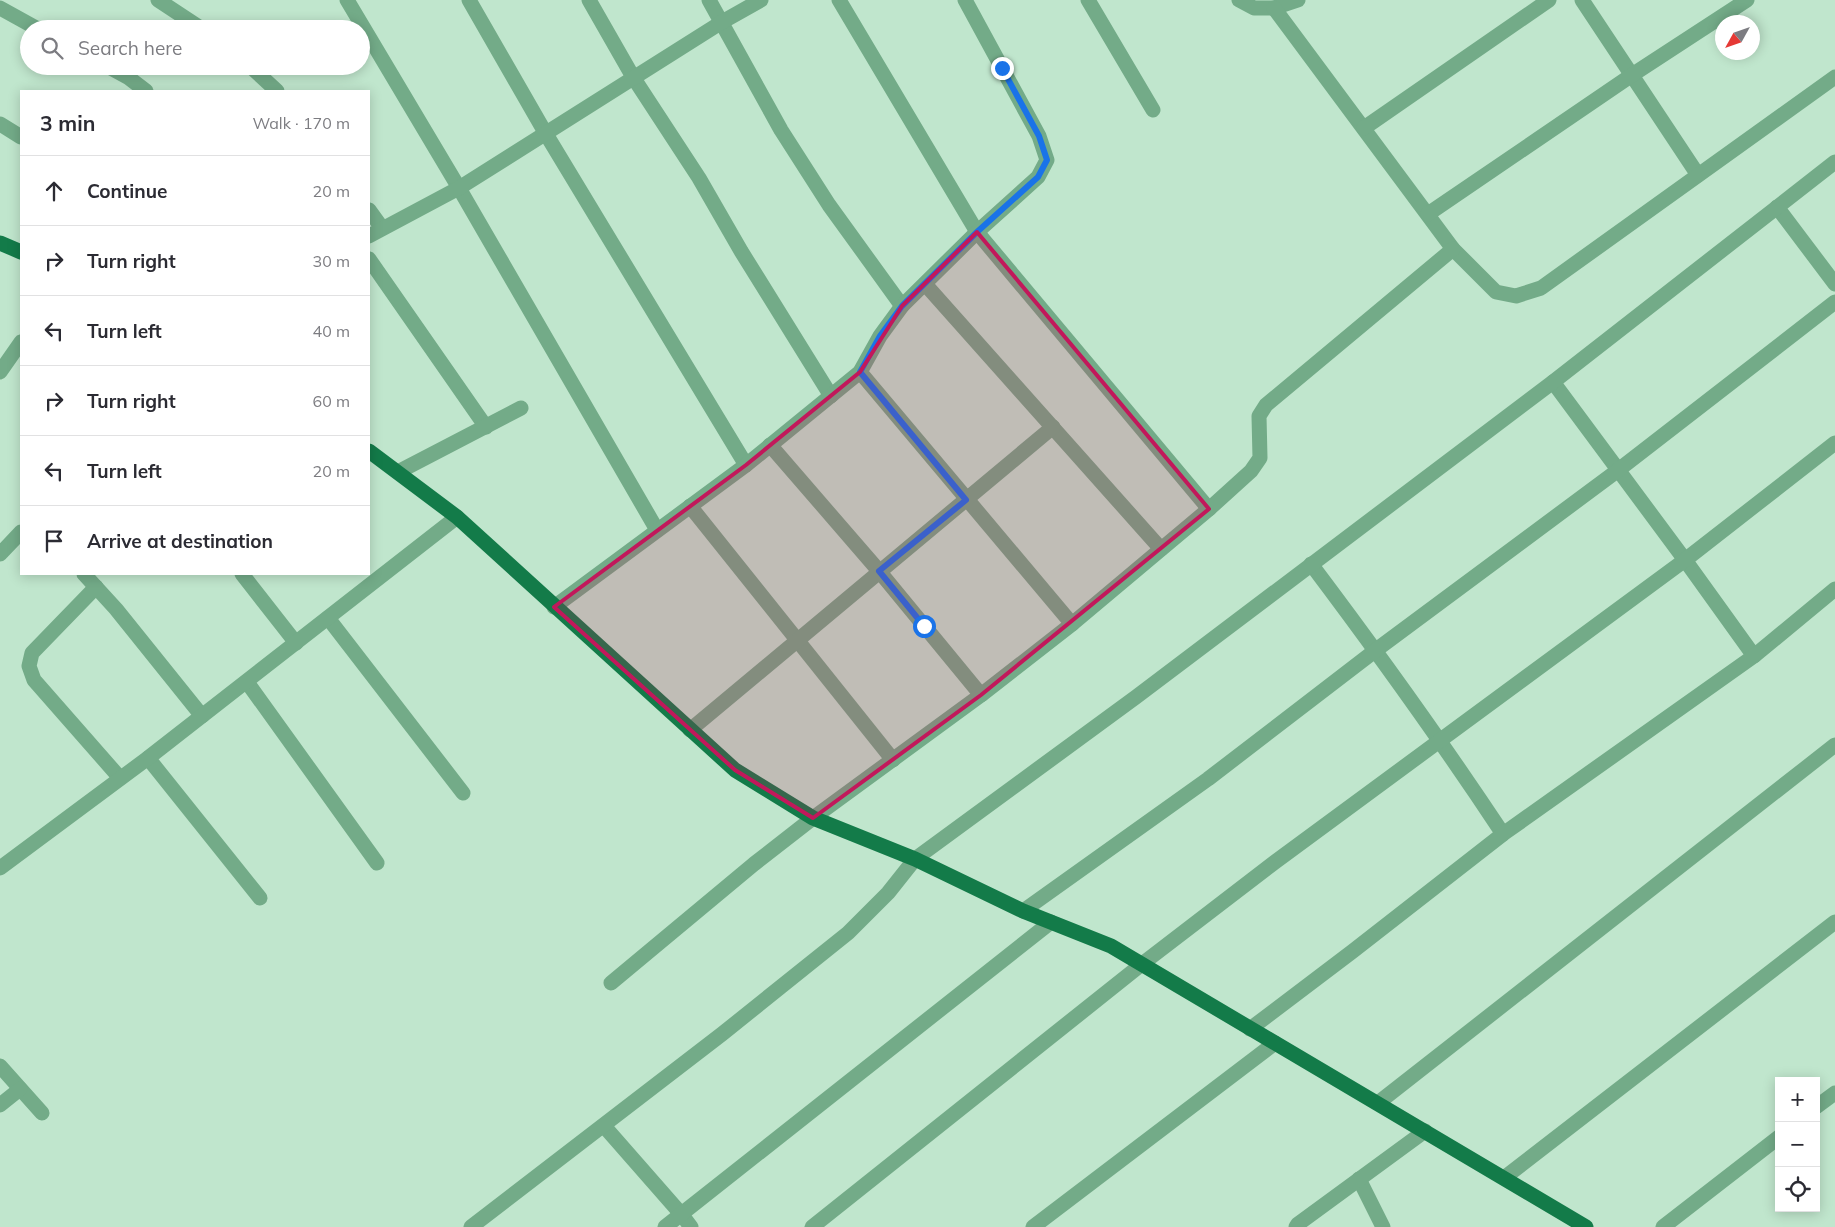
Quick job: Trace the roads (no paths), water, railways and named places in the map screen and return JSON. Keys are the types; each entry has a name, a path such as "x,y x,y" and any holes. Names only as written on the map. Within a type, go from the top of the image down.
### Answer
{"main road":[{"path":"0,243 20,252"},
{"path":"370,452 458,517 554,607 735,770 812,818 914,859 1023,911 1111,946 1586,1227"}],"street":[{"path":"158,0 188,20"},
{"path":"347,0 359,20"},
{"path":"469,0 546,134 746,465"},
{"path":"589,0 633,77 699,178 741,251 831,396"},
{"path":"709,0 781,130 829,205 902,306"},
{"path":"370,235 459,188 633,77 761,0"},
{"path":"838,0 977,232 1209,510"},
{"path":"554,607 746,465 860,372 880,336 902,306 977,232 1038,177 1047,160 1039,136 965,0"},
{"path":"1088,0 1153,110"},
{"path":"1239,0 1254,8 1274,8 1298,0"},
{"path":"1364,128 1549,0"},
{"path":"1582,0 1698,175"},
{"path":"1428,214 1747,0"},
{"path":"0,8 22,20"},
{"path":"1274,8 1453,248 1496,292 1516,296 1541,288 1835,76"},
{"path":"370,39 459,188 657,530"},
{"path":"124,75 145,90"},
{"path":"260,75 276,90"},
{"path":"0,124 20,135"},
{"path":"471,1227 722,1034 848,933 888,893 914,859 1128,703 1552,382 1835,162"},
{"path":"1777,207 1835,284"},
{"path":"370,211 382,228"},
{"path":"611,983 812,818 981,695 1072,624 1209,510 1251,471 1260,458 1259,416 1266,405 1453,248"},
{"path":"370,259 486,427"},
{"path":"925,284 1161,549"},
{"path":"1023,911 1208,779 1376,650 1617,471 1835,302"},
{"path":"0,372 20,343"},
{"path":"860,372 1072,624"},
{"path":"1552,382 1754,656"},
{"path":"398,472 521,408"},
{"path":"690,730 1053,428"},
{"path":"816,1226 1142,964 1275,862 1685,560 1835,443"},
{"path":"770,445 879,571 981,695"},
{"path":"690,506 893,760"},
{"path":"0,868 148,758 458,517"},
{"path":"0,554 20,533"},
{"path":"1311,564 1376,650 1440,740 1503,834"},
{"path":"85,575 116,609 202,716"},
{"path":"243,575 296,643"},
{"path":"96,587 32,653 29,666 34,680 120,778"},
{"path":"1250,1029 1353,952 1503,834 1754,656 1835,589"},
{"path":"328,618 463,793"},
{"path":"247,682 377,863"},
{"path":"1378,1103 1835,745"},
{"path":"148,758 260,898"},
{"path":"665,1227 1051,922"},
{"path":"1504,1178 1835,922"},
{"path":"1033,1227 1274,1043"},
{"path":"0,1066 42,1113"},
{"path":"0,1105 20,1089"},
{"path":"1820,1104 1835,1093"},
{"path":"604,1126 682,1214 691,1227"},
{"path":"1296,1227 1425,1132"},
{"path":"1663,1227 1775,1140"},
{"path":"1359,1179 1383,1227"}]}
